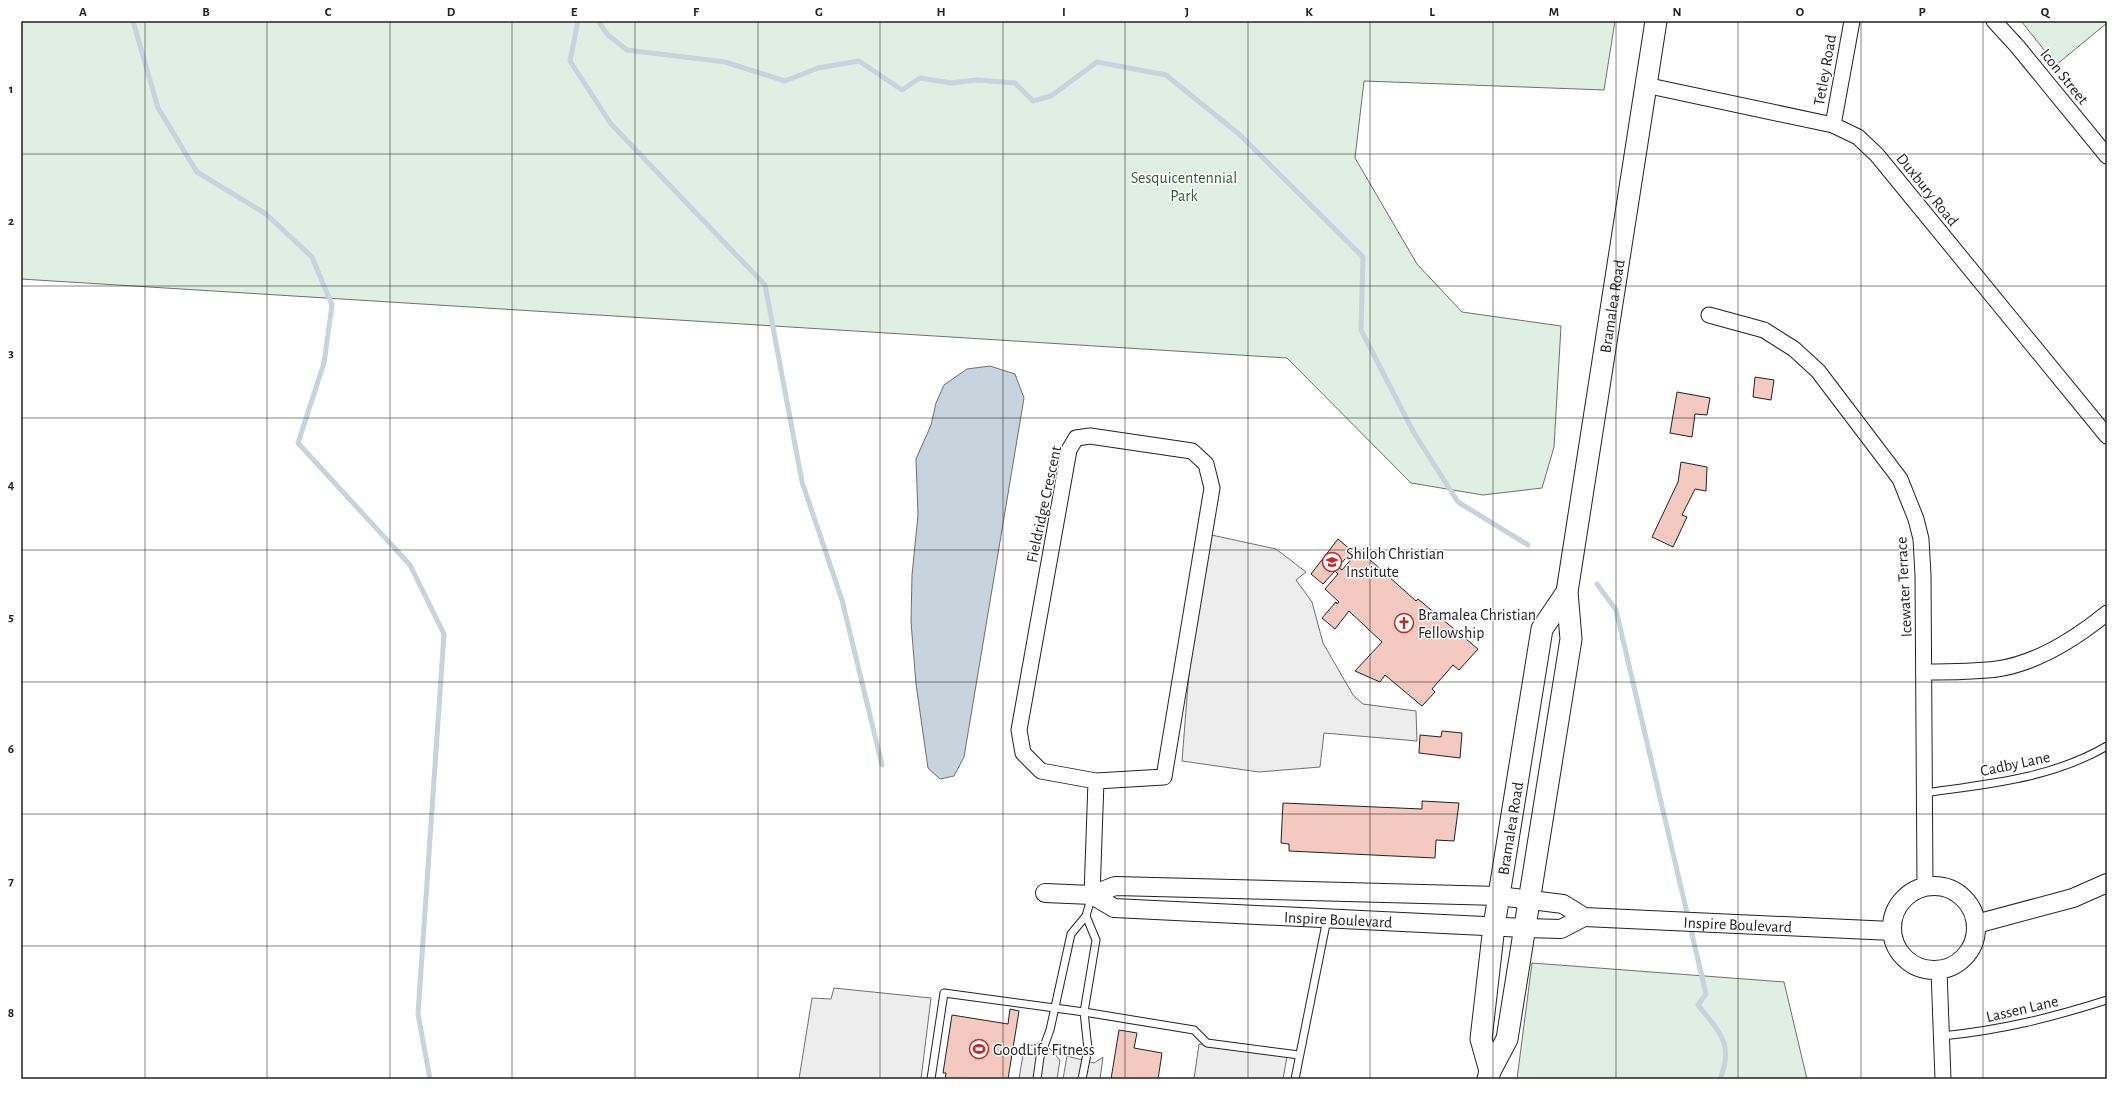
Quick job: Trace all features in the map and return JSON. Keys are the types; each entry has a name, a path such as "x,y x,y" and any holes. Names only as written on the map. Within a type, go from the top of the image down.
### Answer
{"main road":[{"name":"Bramalea Road","path":"1489,1075 1506,1039 1530,899 1571,639 1567,592 1656,21"},
{"name":"Bramalea Road","path":"1489,1075 1481,1039 1494,926 1542,629 1567,592"}],"street":[{"name":"Tetley Road","path":"1832,125 1852,21"},
{"name":"Icon Street","path":"1994,21 2017,46 2107,156"},
{"name":"Duxbury Road","path":"1645,85 1832,125 1858,137 1877,155 2107,436"},
{"name":"Icewater Terrace","path":"1709,315 1764,330 1794,348 1818,371 1900,479 1916,519 1921,539 1923,575 1925,886"},
{"name":"Fieldridge Crescent","path":"1090,436 1192,451 1206,464 1212,488 1164,777 1096,781 1041,771 1023,753 1019,730 1069,450 1076,438 1090,436"},
{"path":"1924,672 1972,671 2013,665 2065,644 2107,613"},
{"path":"1092,895 1096,781"},
{"path":"1976,924 2073,898 2107,883"},
{"name":"Inspire Boulevard","path":"1045,893 1092,895 1115,886 1499,896 1563,904 1584,917 1892,931"},
{"path":"1925,886 1949,888 1959,894 1971,907 1976,924 1974,940 1967,955 1959,962 1939,970 1920,968 1903,957 1894,941 1892,931 1892,919 1900,903 1914,890 1925,886"},
{"name":"Inspire Boulevard","path":"1092,895 1114,908 1525,928 1561,929 1584,917"},
{"path":"1939,970 1943,1079"}],"lane":[{"name":"Cadby Lane","path":"1924,793 2025,778 2066,766 2107,746"},
{"path":"1037,1079 1040,1057 1055,1008 1071,934 1086,916 1092,895"},
{"path":"1082,1079 1088,1049 1084,1012 1096,940 1086,916"},
{"path":"1295,1079 1328,919"},
{"path":"931,1079 944,993 1084,1012 1194,1030 1206,1043 1299,1055"},
{"name":"Lassen Lane","path":"1942,1036 1991,1031 2037,1021 2107,1000"}],"green space":[{"name":"Sesquicentennial Park","path":"21,21 1615,21 1604,90 1364,81 1355,158 1417,264 1462,312 1561,326 1554,447 1542,488 1483,495 1411,483 1287,358 21,279"},
{"path":"2021,21 2107,21 2107,23 2056,65"},
{"path":"1532,963 1784,982 1807,1079 1517,1079"}],"shaded area":[{"path":"990,366 1015,374 1024,398 964,757 954,776 940,779 928,768 916,684 911,622 912,575 918,515 916,459 931,425 936,403 944,385 967,369"},
{"path":"1207,534 1276,549 1306,572 1296,580 1312,602 1323,643 1353,695 1363,704 1416,711 1417,741 1324,733 1320,767 1259,772 1182,761 1194,609"},
{"path":"834,988 931,998 921,1079 799,1079 812,998 831,999"},
{"path":"1038,1043 1049,1048 1060,1060 1057,1079 1019,1079 1024,1048"},
{"path":"1199,1044 1288,1051 1283,1079 1194,1079"},
{"path":"1067,1056 1094,1063 1103,1057 1100,1079 1063,1079"}],"building":[{"path":"1755,377 1774,380 1771,400 1753,397"},
{"path":"1677,392 1710,398 1707,415 1695,414 1692,437 1670,433"},
{"path":"1681,462 1707,467 1706,491 1695,489 1682,515 1687,517 1673,547 1652,537 1678,482"},
{"name":"Bramalea Christian Fellowship","path":"1338,539 1352,551 1338,567 1342,570 1359,550 1416,601 1418,599 1478,649 1459,670 1453,665 1432,689 1435,692 1422,706 1385,675 1380,682 1355,671 1382,642 1349,611 1335,629 1322,618 1336,602 1337,604 1339,602 1325,589 1338,574 1335,571 1323,584 1311,574"},
{"path":"1442,731 1462,733 1460,758 1419,753 1420,735 1441,737"},
{"path":"1422,801 1459,803 1454,841 1436,840 1435,858 1289,851 1289,844 1281,843 1283,803 1422,809"},
{"name":"GoodLife Fitness","path":"1010,1009 1019,1011 1008,1079 945,1079 946,1073 943,1073 952,1015 1008,1024"},
{"path":"1119,1030 1137,1033 1134,1048 1162,1053 1158,1079 1111,1079"}],"waterway":[{"path":"133,21 158,108 197,172 266,214 312,257 332,305 324,363 298,443 410,565 444,634 418,1014 430,1079"},
{"path":"578,21 570,61 611,124 765,285 802,482 842,600 882,765"},
{"path":"598,21 608,35 627,50 725,62 785,81 818,68 859,61 902,90 920,78 951,83 977,80 1015,83 1033,101 1051,96 1097,62 1166,75 1240,135 1363,257 1361,330 1414,433 1458,502 1528,545"},
{"path":"1597,584 1616,610 1706,994 1698,1005 1718,1030 1725,1047 1726,1056 1720,1079"}],"place":[{"name":"Shiloh Christian Institute","path":"1332,562"},
{"name":"Bramalea Christian Fellowship","path":"1404,623"},
{"name":"GoodLife Fitness","path":"979,1049"}]}
